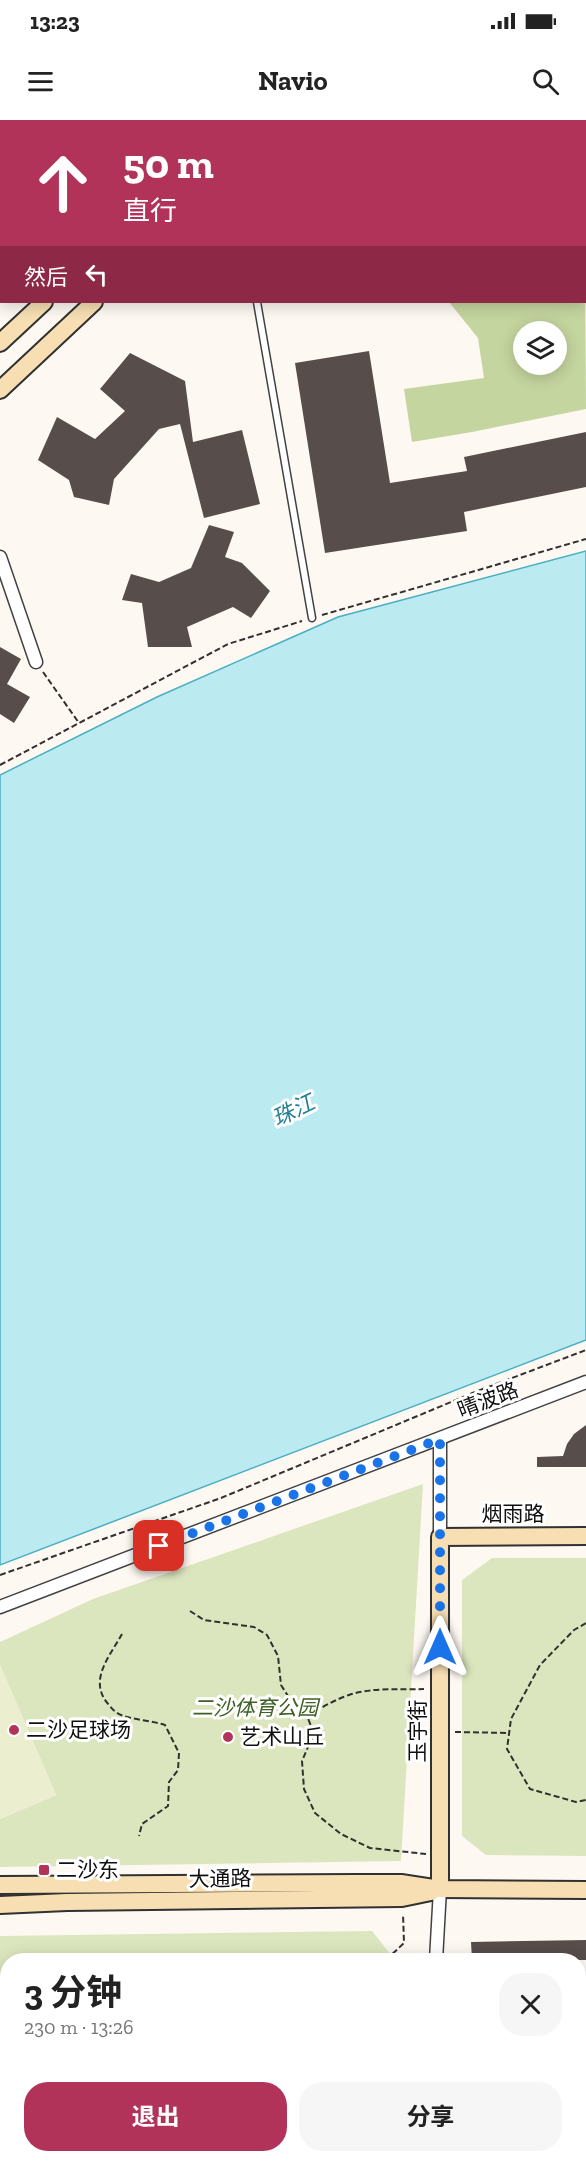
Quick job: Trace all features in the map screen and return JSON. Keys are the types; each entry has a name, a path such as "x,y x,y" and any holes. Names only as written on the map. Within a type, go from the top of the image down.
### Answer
{"main road":[{"path":"0,343 43,303"},
{"path":"0,390 93,303"},
{"name":"烟雨路","path":"440,1537 586,1536"},
{"name":"玉宇街","path":"440,1537 440,1889"},
{"name":"大通路","path":"0,1885 390,1883 440,1889 586,1890"},
{"name":"大通路","path":"0,1905 67,1902 402,1898 440,1889"}],"street":[{"path":"0,556 36,662"},
{"name":"晴波路","path":"0,1607 586,1382"},
{"path":"440,1439 440,1537"},
{"path":"436,1953 440,1889"}],"lane":[{"path":"257,303 312,618"}],"path":[{"path":"0,765 228,644 586,539"},
{"path":"36,662 79,723"},
{"path":"0,1575 221,1498 475,1392 586,1350"},
{"path":"190,1611 204,1620 254,1627 267,1635 278,1656 281,1685 288,1696 304,1709 314,1733 302,1761 304,1789 315,1813 340,1834 370,1848 440,1855"},
{"path":"586,1623 574,1630 540,1665 511,1719 507,1749 530,1789 576,1802 586,1800"},
{"path":"122,1634 108,1654 101,1671 100,1689 105,1701 115,1712 124,1716 165,1725 179,1753 178,1770 168,1782 168,1806 142,1824 139,1836"},
{"path":"307,1716 351,1694 380,1690 424,1689"},
{"path":"440,1731 509,1733"},
{"path":"393,1953 404,1943 402,1898"}],"green space":[{"path":"450,303 585,303 586,409 412,442 404,389 484,378 478,338"},
{"name":"二沙体育公园","path":"423,1484 401,1861 0,1867 0,1819 56,1795 0,1665 0,1642 93,1599"},
{"path":"492,1558 586,1558 586,1856 486,1855 462,1836 462,1580"},
{"name":"二沙足球场","path":"0,1665 56,1795 0,1819"},
{"path":"372,1931 389,1953 0,1953 0,1936"}],"water":[{"name":"珠江","path":"586,551 586,1340 0,1565 0,775 157,697 338,617"}],"building":[{"path":"369,351 390,483 467,471 464,457 586,432 586,487 464,512 467,531 325,553 295,363"},
{"path":"130,353 185,381 193,442 242,430 260,504 204,518 180,424 159,429 114,479 109,505 74,497 69,480 38,460 57,417 95,439 125,411 100,389"},
{"path":"209,525 234,532 225,557 242,563 270,591 251,618 233,607 187,627 192,647 148,647 142,603 122,600 131,574 159,582 191,568"},
{"path":"0,647 21,659 7,684 30,697 14,723 0,714"},
{"path":"586,1425 586,1467 537,1467 537,1457 563,1456 574,1434"},
{"path":"586,1940 586,1953 472,1953 471,1942"}],"place":[{"name":"二沙足球场","path":"14,1730"},
{"name":"艺术山丘","path":"228,1737"},
{"name":"二沙东","path":"44,1870"}],"route":[{"path":"159,1546 440,1439 440,1647"}]}
